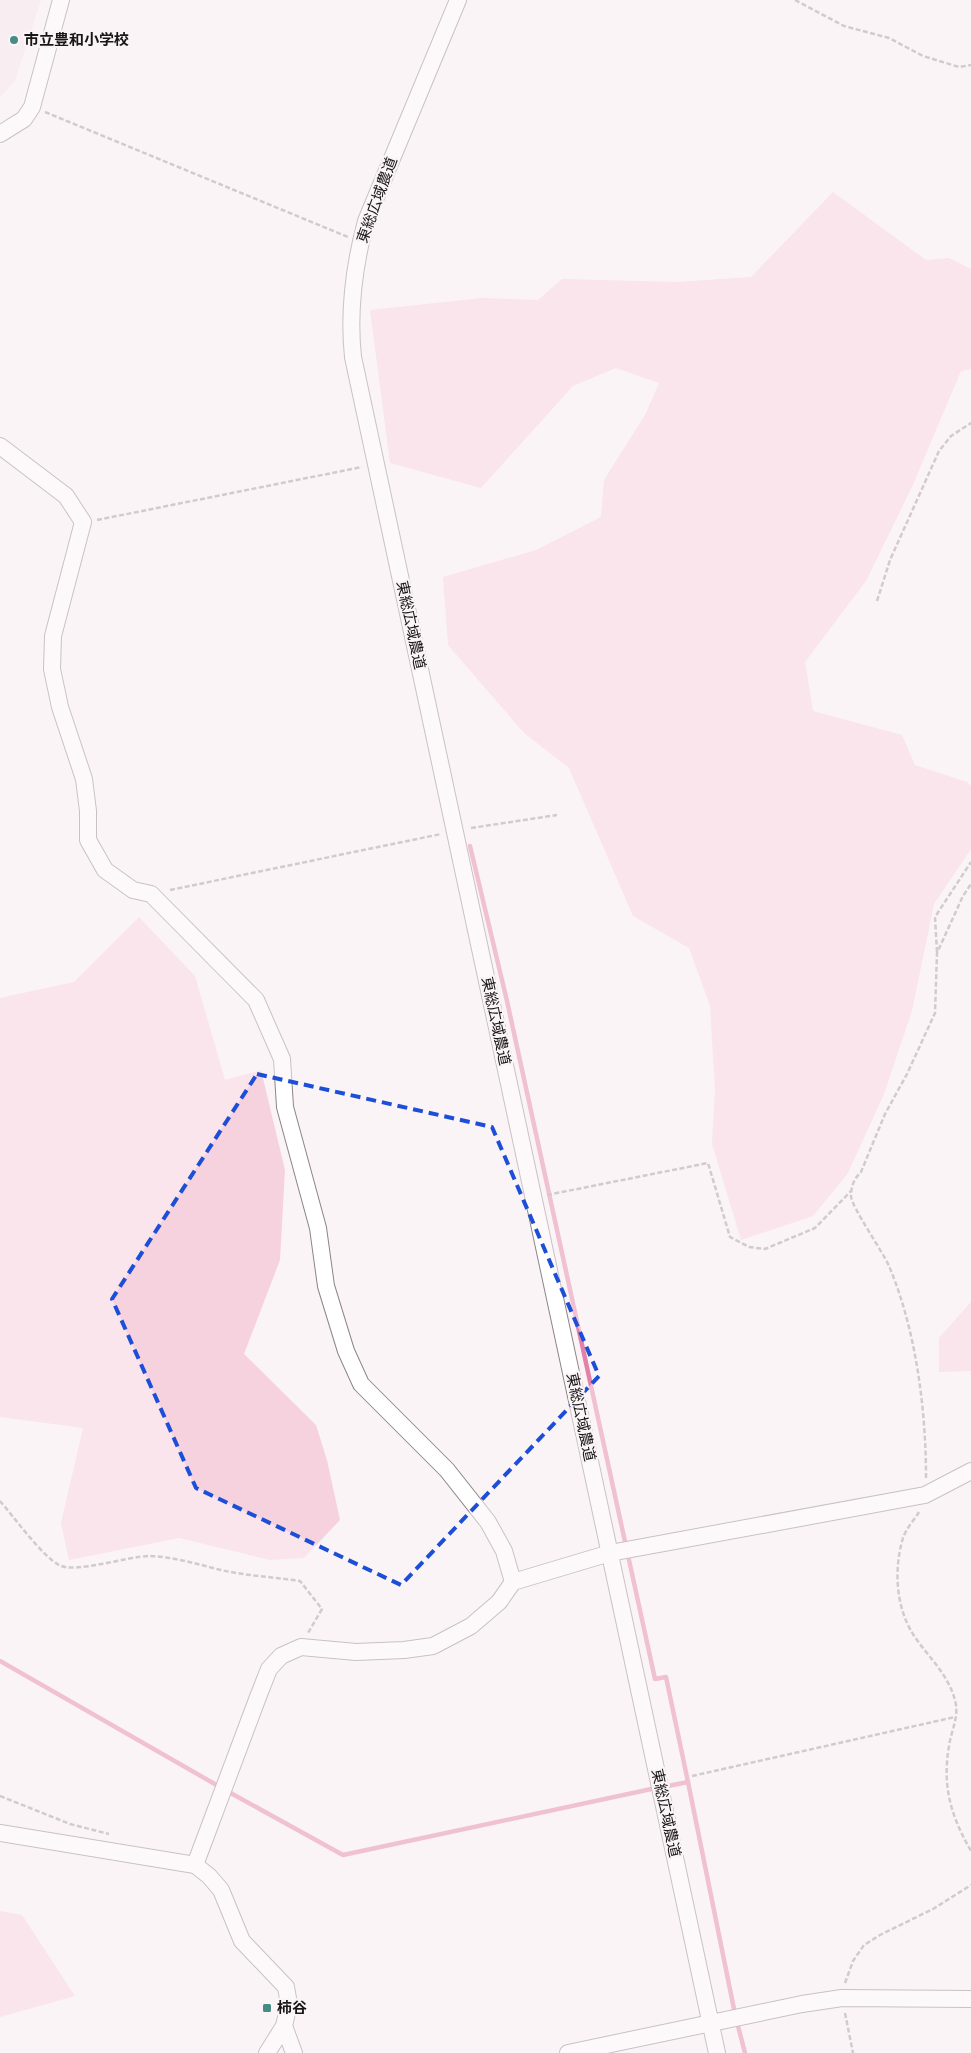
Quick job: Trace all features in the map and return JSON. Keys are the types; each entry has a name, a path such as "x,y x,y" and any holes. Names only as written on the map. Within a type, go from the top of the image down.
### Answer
{"street":[{"path":"2,128 24,119 32,107 62,0"},
{"name":"東総広域農道","path":"458,0 376,195 361,242 352,299 351,341 717,2053"},
{"path":"0,446 66,496 83,522 53,636 52,669 60,707 84,779 88,810 88,840 105,870 132,890 151,894 256,1000 282,1059 285,1107 318,1228 326,1286 346,1351 361,1384 447,1470 488,1522 504,1551 513,1582"},
{"path":"195,1866 269,1669 281,1656 301,1647 356,1652 404,1650 433,1646 471,1626 499,1602 513,1582 610,1553 926,1495 971,1471"},
{"path":"0,1833 195,1866 209,1876 221,1890 242,1940 286,1988 290,2004 284,2026 268,2053"},
{"path":"568,2053 842,1998 971,1999"},
{"path":"284,2026 294,2053"}],"path":[{"path":"795,0 844,26 889,38 924,56 959,67 971,65"},
{"path":"32,107 361,242"},
{"path":"877,601 890,560 939,451 951,436 971,424"},
{"path":"83,522 376,465"},
{"path":"151,894 456,830 557,815"},
{"path":"971,862 935,917 937,953 935,1013 907,1074 885,1114 861,1172 853,1180 851,1198 889,1266 909,1330 919,1381 926,1448 926,1495 920,1510 904,1536 898,1559 899,1589 902,1612 916,1640 951,1686 956,1706 946,1773 948,1802 971,1851"},
{"path":"937,953 963,896 971,884"},
{"path":"554,1194 708,1163 730,1236 749,1247 765,1249 815,1228 852,1190"},
{"path":"0,1501 49,1557 60,1566 74,1569 98,1563 149,1556 183,1560 222,1570 300,1581 322,1609 301,1647"},
{"path":"692,1776 955,1717"},
{"path":"0,1796 70,1824 118,1836"},
{"path":"853,2053 842,1998 850,1969 864,1945 933,1909 971,1885"}],"highlighted area":[{"path":"257,1074 492,1127 599,1376 401,1585 196,1488 112,1299"}],"shaded area":[{"name":"市立豊和小学校","path":"0,0 41,0 15,81 0,97"},
{"path":"833,192 926,260 949,258 971,269 971,369 961,371 912,487 866,581 805,662 813,711 902,735 915,765 967,782 971,786 971,849 934,904 912,1011 884,1094 848,1173 813,1216 741,1240 712,1144 715,1090 710,1006 689,948 633,916 569,768 524,733 448,645 443,577 536,550 601,517 604,480 645,415 659,383 616,368 573,386 481,488 390,463 370,310 482,298 538,300 562,279 677,282 751,277"},
{"path":"139,917 195,976 225,1080 261,1070 285,1170 280,1260 244,1354 316,1425 327,1460 340,1520 304,1558 270,1560 179,1538 69,1560 61,1523 83,1428 0,1417 0,998 74,982"},
{"path":"971,1302 971,1371 939,1372 939,1338"},
{"path":"0,1911 22,1915 75,1996 0,2017"}],"waterway":[{"path":"470,846 507,1001 655,1679 666,1677 688,1782"},
{"path":"0,1661 220,1787"},
{"path":"663,1787 688,1782 735,2014"},
{"path":"227,1791 343,1855 656,1788"},
{"path":"737,2022 745,2053"}],"place":[{"name":"市立豊和小学校","path":"14,40"},
{"name":"柿谷","path":"267,2008"}]}
